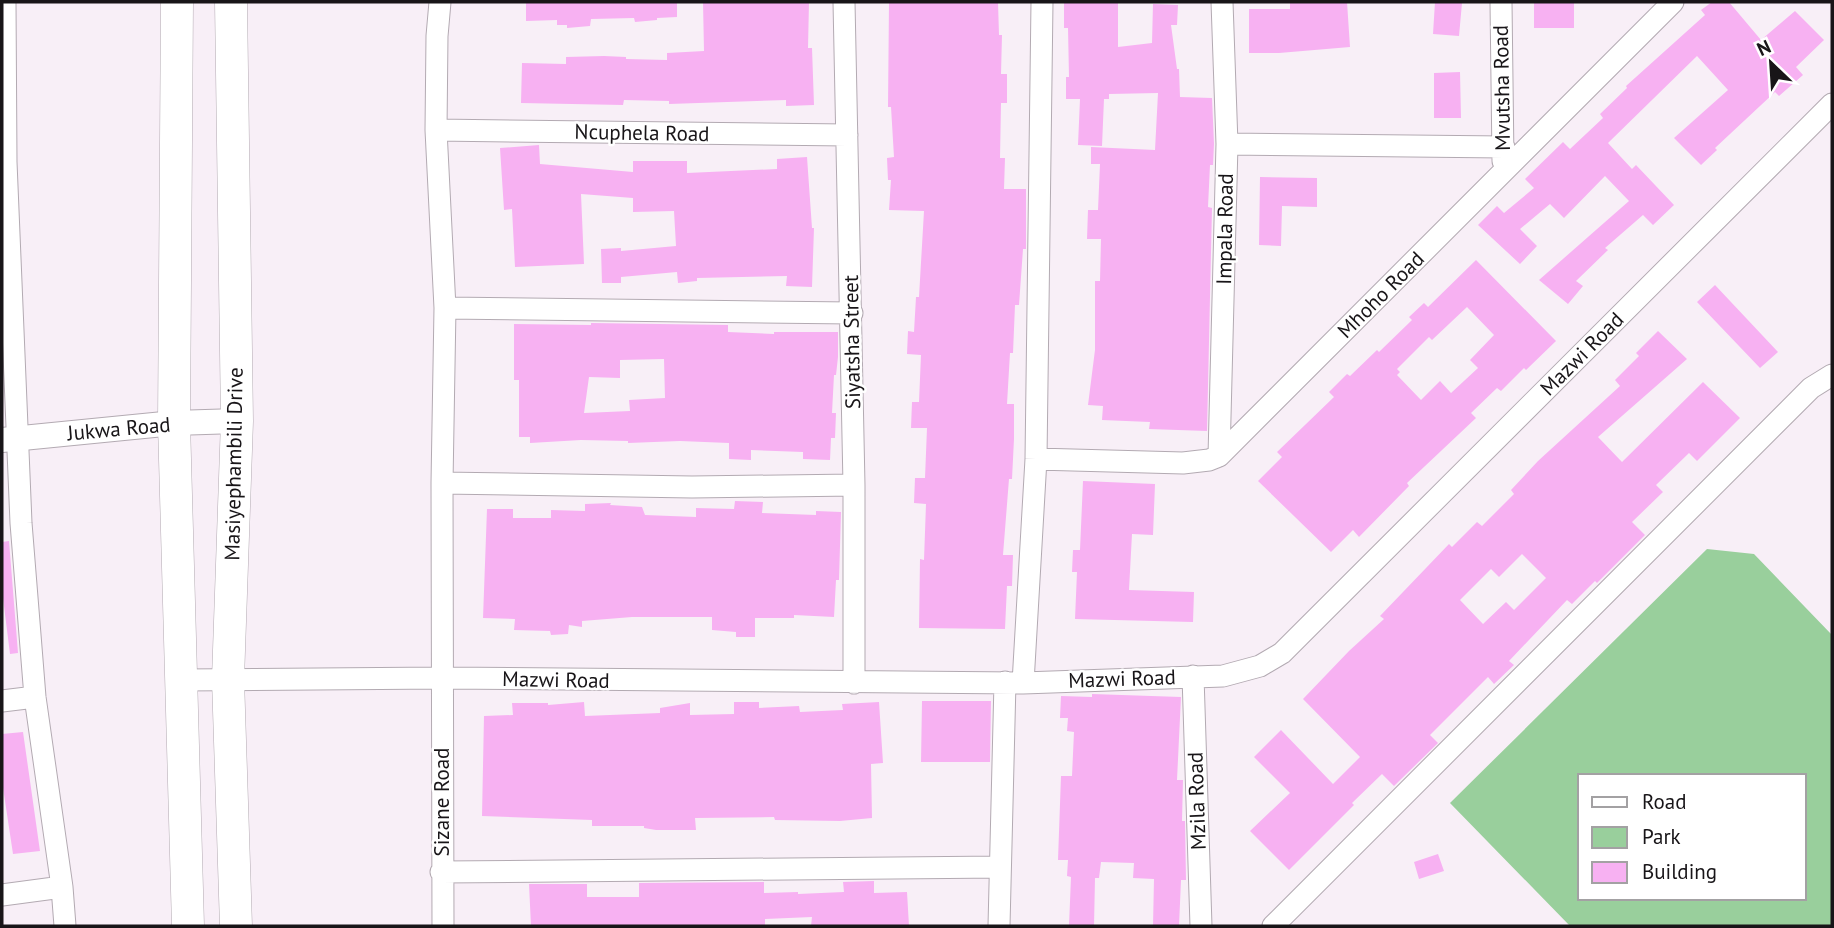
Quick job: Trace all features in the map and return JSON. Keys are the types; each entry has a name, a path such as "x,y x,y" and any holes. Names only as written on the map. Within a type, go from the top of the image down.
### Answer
{"main road":[{"path":"177,2 174,423 188,926"},
{"name":"Masiyephambili Drive","path":"231,2 237,421 228,680 236,926"}],"street":[{"path":"5,2 11,524 62,887 65,926"},
{"name":"Sizane Road","path":"440,2 436,130 445,308 442,483 443,926"},
{"name":"Siyatsha Street","path":"844,2 852,313 854,683"},
{"path":"999,926 1000,867 1014,682 1036,459 1042,2"},
{"name":"Impala Road","path":"1219,456 1227,144 1222,2"},
{"name":"Mvutsha Road","path":"1501,2 1503,174"},
{"name":"Mhoho Road","path":"1219,456 1673,2"},
{"name":"Mazwi Road","path":"181,680 442,678 854,683 1014,682 1240,673 1260,666 1282,653 1832,104"},
{"name":"Ncuphela Road","path":"436,130 847,135"},
{"path":"1227,144 1504,147"},
{"path":"445,308 852,313"},
{"path":"1273,926 1811,388 1832,375"},
{"name":"Jukwa Road","path":"10,439 174,423 237,421"},
{"path":"1036,459 1183,463 1219,456"},
{"path":"442,483 692,487 854,485"},
{"name":"Mzila Road","path":"1193,676 1201,926"},
{"path":"2,701 35,697"},
{"path":"442,872 1000,867"},
{"path":"2,895 62,887"}],"green space":[{"path":"1707,549 1754,554 1832,635 1832,926 1570,926 1450,803"}],"building":[{"path":"526,2 677,2 677,17 635,22 634,18 591,19 590,26 567,28 567,25 557,25 557,20 526,21"},
{"path":"703,2 809,2 808,48 812,48 814,105 786,106 786,100 669,104 669,101 624,100 623,105 521,103 522,63 566,64 566,57 604,56 667,60 667,53 704,51"},
{"path":"889,2 998,2 999,35 1002,35 1001,74 1007,74 1007,103 1001,103 1000,158 1005,158 1004,189 1026,189 1026,249 1023,249 1019,305 1015,305 1007,404 1014,404 1014,439 1003,555 1013,555 1012,586 1007,586 1005,629 919,628 920,559 924,560 926,504 914,503 915,478 925,478 927,428 911,428 912,402 919,402 921,355 907,354 908,331 914,332 916,297 919,297 924,211 889,210 891,180 888,180 887,158 894,157 891,107 888,107"},
{"path":"1064,2 1118,2 1118,47 1152,43 1153,4 1178,5 1177,25 1171,25 1179,69 1180,97 1212,98 1214,144 1208,207 1212,208 1207,431 1149,429 1150,422 1102,420 1103,406 1088,405 1095,350 1095,281 1100,281 1101,239 1087,239 1088,210 1098,210 1100,164 1091,164 1091,147 1155,150 1158,93 1109,94 1109,99 1104,99 1102,146 1078,145 1080,99 1066,99 1066,77 1069,77 1068,28 1064,28"},
{"path":"1290,2 1347,2 1350,47 1249,53 1249,9 1290,9"},
{"path":"1435,2 1462,3 1459,36 1433,34"},
{"path":"1534,2 1574,2 1574,28 1534,28"},
{"path":"1712,2 1729,2 1761,40 1795,11 1824,40 1796,67 1803,75 1779,96 1775,92 1715,148 1717,150 1701,165 1674,138 1728,90 1697,56 1608,143 1632,169 1636,165 1674,205 1653,225 1643,215 1605,248 1608,250 1576,281 1583,286 1568,304 1539,280 1629,201 1605,176 1564,218 1550,204 1520,229 1537,246 1520,264 1478,225 1497,206 1504,213 1534,188 1525,179 1563,142 1570,149 1603,118 1600,114 1626,86 1705,15 1701,10"},
{"path":"1460,72 1461,118 1434,118 1434,73"},
{"path":"539,145 540,164 633,172 633,161 687,161 687,173 777,169 777,159 807,157 814,228 812,287 786,286 787,276 697,278 697,281 678,283 677,272 621,277 621,283 602,283 601,249 621,248 621,251 676,246 674,211 633,212 633,198 581,194 584,264 515,267 512,209 504,210 500,148"},
{"path":"1260,177 1317,178 1317,207 1282,206 1281,246 1259,245"},
{"path":"1476,260 1556,341 1526,370 1524,368 1501,391 1497,388 1471,413 1476,418 1407,483 1409,486 1359,537 1353,530 1331,552 1258,481 1282,457 1277,452 1334,397 1329,392 1377,350 1379,352 1412,320 1409,317 1424,303 1428,307","holes":["1467,307 1494,335 1470,360 1478,368 1451,393 1440,381 1421,400 1397,375 1400,372 1397,369 1429,337 1432,340"]},
{"path":"1715,285 1778,352 1760,368 1697,302"},
{"path":"514,324 728,325 728,332 838,332 832,413 836,413 835,438 831,438 830,460 803,459 803,452 751,450 751,460 729,459 729,443 581,440 530,443 530,437 519,437 519,380 514,380","holes":["664,359 665,398 629,400 630,411 584,413 589,377 620,378 620,360"]},
{"path":"1658,331 1687,359 1598,437 1622,462 1703,382 1740,418 1697,461 1689,453 1656,485 1663,492 1632,522 1645,535 1572,604 1567,600 1509,661 1514,665 1494,684 1488,677 1430,735 1438,743 1394,786 1382,774 1289,870 1250,831 1290,793 1254,757 1281,730 1333,784 1360,757 1303,699 1384,619 1380,616 1449,544 1452,547 1477,522 1482,526 1514,494 1511,490 1538,461 1620,386 1615,380 1639,356 1636,353","holes":["1522,554 1546,578 1514,610 1506,602 1483,624 1460,600 1491,569 1499,577"]},
{"path":"1083,481 1155,484 1153,535 1132,534 1129,590 1194,592 1193,622 1075,619 1077,572 1072,572 1073,550 1080,550"},
{"path":"735,501 763,502 762,513 816,515 816,511 841,512 839,580 836,580 834,617 794,615 794,618 755,618 755,637 736,637 736,632 712,630 712,617 632,617 582,621 582,627 569,625 568,634 551,635 550,631 514,630 515,619 483,618 487,509 513,509 513,518 551,518 551,510 585,511 585,504 611,503 610,505 642,507 645,515 696,517 696,508 734,509"},
{"path":"9,541 18,653 10,654 2,590 2,542"},
{"path":"1092,694 1181,697 1177,780 1183,780 1182,821 1185,821 1186,880 1181,880 1179,926 1153,926 1154,879 1133,878 1134,863 1101,862 1099,878 1095,878 1094,926 1069,926 1071,877 1067,876 1068,860 1058,860 1061,776 1072,776 1074,732 1067,731 1068,718 1060,718 1061,696 1092,697"},
{"path":"922,701 991,701 990,762 921,762"},
{"path":"584,702 585,716 660,713 660,708 690,703 690,715 734,714 734,702 759,702 759,708 799,706 800,712 843,710 842,704 879,702 883,763 871,764 872,818 840,821 775,820 774,817 695,818 696,830 656,830 644,826 592,826 592,820 482,816 484,716 513,715 512,703 548,705"},
{"path":"23,732 40,851 13,854 2,781 2,734"},
{"path":"1438,854 1444,871 1419,879 1414,862"},
{"path":"874,881 874,893 907,892 909,926 811,926 812,917 765,919 765,926 531,926 529,884 587,884 587,897 639,897 639,883 764,882 764,893 798,894 844,892 843,882"}]}
